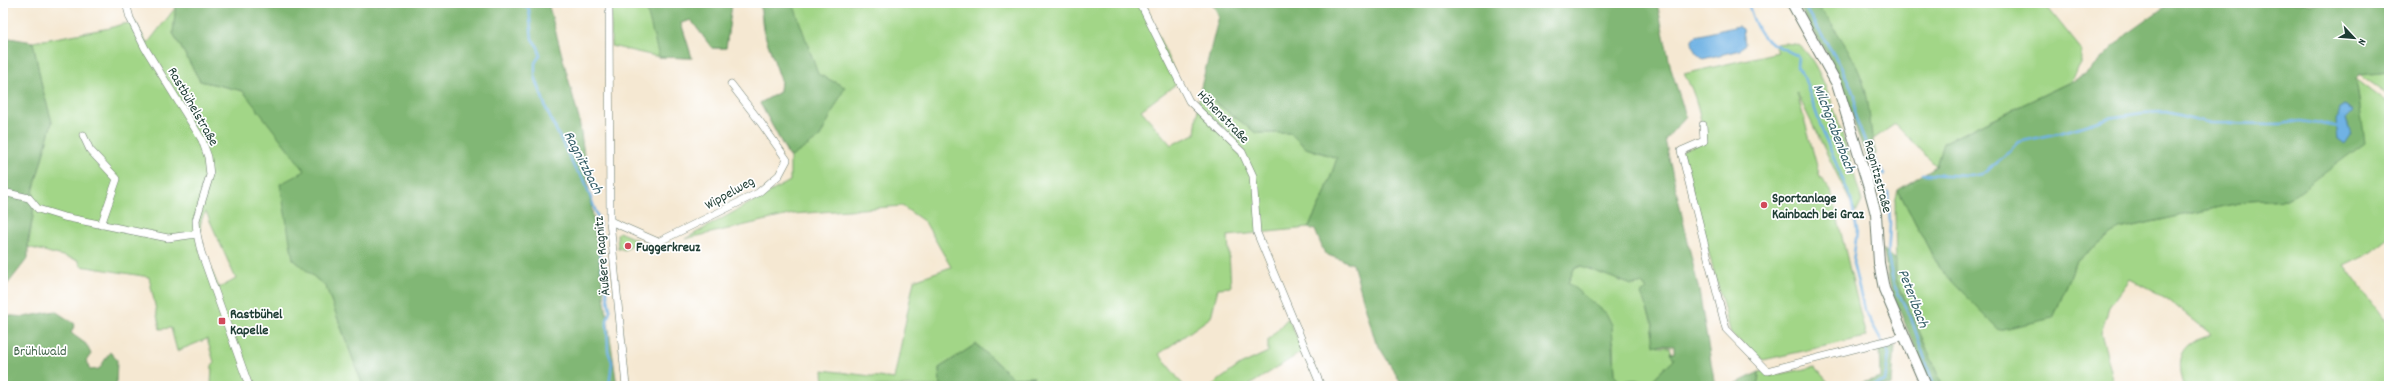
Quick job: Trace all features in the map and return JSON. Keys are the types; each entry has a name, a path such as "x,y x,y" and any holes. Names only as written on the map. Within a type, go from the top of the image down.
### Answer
{"main road":[{"name":"Ragnitzstraße","path":"1792,3 1837,84 1872,201 1879,263 1884,289 1926,386"}],"street":[{"name":"Rastbühelstraße","path":"126,3 130,18 145,48 202,140 208,157 210,175 198,212 196,234 201,252 249,386"},
{"name":"Äußere Ragnitz","path":"608,3 610,221 626,386"},
{"name":"Höhenstraße","path":"1140,3 1189,101 1242,152 1253,176 1257,233 1321,386"},
{"name":"Wippelweg","path":"610,221 658,242 758,193 780,175 787,160 731,84"},
{"path":"1703,125 1704,141 1681,151 1726,329 1767,370 1905,336"},
{"path":"83,135 90,150 117,179 102,224"},
{"path":"3,192 29,198 38,209 156,236 178,238 196,234"}],"green space":[{"path":"176,3 548,3 579,119 617,386 363,386 326,287 293,259 280,184 305,171 243,91 200,81 173,33"},
{"path":"611,3 732,3 726,48 712,48 691,20 681,23 692,58 659,57 611,46"},
{"path":"645,3 732,3 726,48 712,48 691,20 681,23 692,58 659,57"},
{"path":"760,3 1145,3 1179,82 1141,110 1171,145 1195,134 1200,91 1256,133 1290,133 1306,148 1337,158 1324,196 1308,228 1228,236 1231,287 1218,288 1211,317 1159,354 1184,386 1028,386 1034,377 1013,378 976,344 939,368 940,386 824,386 823,370 894,379 914,280 951,267 925,222 902,206 793,214 685,239 790,181 790,158 760,103 780,92 781,80 763,30"},
{"path":"760,3 793,3 818,74 845,87 820,137 790,158 760,103 780,92 781,80 764,32"},
{"path":"1212,3 1657,3 1671,69 1686,116 1665,140 1699,291 1715,386 1403,386 1375,340 1353,264 1325,254 1315,230 1308,228 1324,196 1337,158 1306,148 1290,133 1256,133 1200,91 1219,16","holes":["1581,266 1632,285 1642,284 1647,290 1641,294 1653,324 1652,331 1654,345 1674,346 1674,353 1670,352 1674,359 1650,382 1635,380 1619,381 1615,375 1612,325 1606,313 1568,283 1574,269"]},
{"path":"1807,3 1816,3 1830,21 1859,71 1866,91 1876,154 1868,160 1835,69 1800,8"},
{"path":"1816,3 2044,3 2081,49 2081,64 2070,82 1943,143 1936,166 1895,124 1872,140 1863,82"},
{"path":"2170,3 2389,3 2389,72 2360,75 2356,79 2365,143 2289,199 2248,201 2119,229 2077,261 2053,318 1999,330 1939,268 1898,190 1936,166 1943,143 2085,75 2125,35","holes":["2343,106 2354,111 2346,119 2349,128 2338,139"]},
{"path":"176,7 173,33 200,81 243,91 306,171 293,259 326,287 363,386 211,386 212,366 214,362 207,339 177,351 171,328 160,329 149,277 81,266 78,260 28,247 33,216 33,192 52,122 42,87 33,42 110,28 122,24 136,23 147,44","holes":["206,212 236,279 219,288 207,260 201,239 200,229"]},
{"path":"3,37 33,42 42,87 52,122 33,192 33,216 28,240 28,258 3,290"},
{"name":"Sportanlage Kainbach bei Graz","path":"1785,43 1800,46 1810,57 1820,74 1829,95 1845,142 1862,201 1856,213 1797,93 1820,177 1831,191 1866,337 1763,360 1731,334 1681,151 1704,141 1698,107 1684,74 1778,52 1774,44"},
{"path":"2389,72 2389,95 2360,75"},
{"path":"2356,79 2389,104 2389,238 2371,252 2344,265 2387,323 2389,321 2389,386 2183,386 2180,374 2180,357 2182,352 2191,343 2211,334 2166,298 2130,279 2109,308 2101,333 2115,386 1943,386 1896,278 1895,202 1898,190 1939,268 2053,318 2077,261 2119,229 2248,201 2289,199 2360,106"},
{"path":"619,232 637,240 625,250 618,248 617,234"},
{"path":"1883,249 1896,260 1896,278 1943,386 1931,386 1891,290"},
{"path":"1581,266 1632,285 1642,284 1647,290 1647,310 1653,324 1652,331 1660,347 1670,347 1674,359 1650,382 1635,380 1619,381 1615,375 1614,342 1589,301 1568,283 1574,269"},
{"name":"Brühlwald","path":"55,311 75,324 71,333 86,344 91,354 86,361 90,370 99,369 110,352 117,360 116,386 3,386 3,315 24,317"},
{"path":"1288,318 1303,351 1248,386 1211,386 1240,365 1268,352 1268,340"},
{"path":"976,344 1013,378 1034,377 1028,386 940,386 939,368"},
{"path":"1895,347 1892,384 1890,386 1850,386 1880,378 1879,349"},
{"path":"1815,367 1828,382 1828,386 1758,386 1759,372 1768,370 1770,376"},
{"path":"1759,372 1758,386 1731,386"}],"water":[{"path":"1738,26 1743,29 1745,44 1740,50 1703,59 1695,51 1692,40 1696,36"},
{"path":"2343,106 2354,111 2346,119 2351,135 2345,144 2338,139 2336,121 2339,108"}],"waterway":[{"name":"Ragnitzbach","path":"522,3 529,9 532,39 538,47 540,55 535,63 535,76 547,111 575,169 584,179 599,221 601,261 610,310 607,321 608,351 612,362 609,386"},
{"name":"Milchgrabenbach","path":"1748,3 1756,26 1764,38 1798,56 1797,67 1804,77 1822,130 1851,199 1857,231 1853,263 1864,309 1889,354 1885,381 1870,386"},
{"name":"Peterlbach","path":"1802,3 1839,63 1855,95 1855,116 1869,151 1884,175"},
{"path":"1923,174 1970,176 1982,174 2002,159 2018,142 2060,133 2108,118 2142,113 2166,112 2211,123 2280,124 2300,121 2340,127"},
{"name":"Peterlbach","path":"1888,192 1890,224 1888,257 1894,285 1911,318 1934,386"}],"place":[{"name":"Sportanlage Kainbach bei Graz","path":"1764,205"},
{"name":"Fuggerkreuz","path":"628,246"},
{"name":"Rastbühel Kapelle","path":"222,321"}]}
